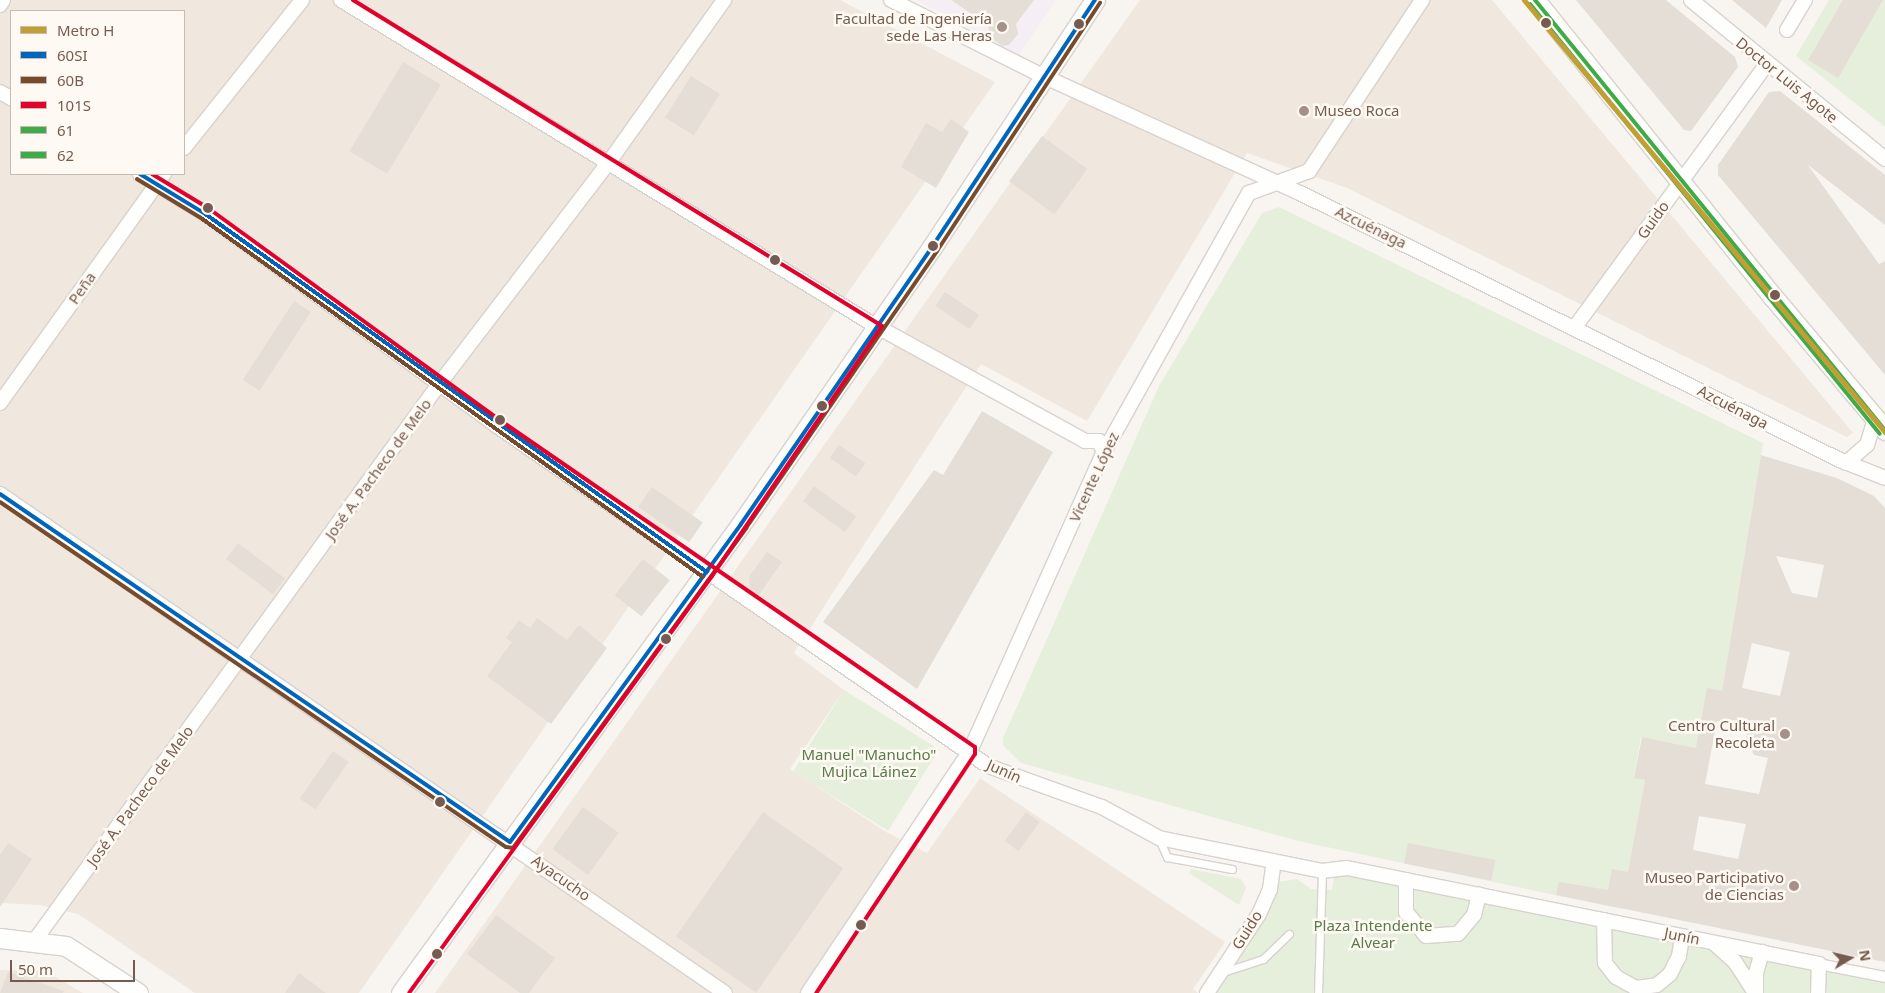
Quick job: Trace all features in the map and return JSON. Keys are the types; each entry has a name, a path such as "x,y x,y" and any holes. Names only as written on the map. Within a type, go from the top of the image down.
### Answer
{"main road":[{"path":"401,993 707,572 876,326 1095,0"},
{"path":"1535,0 1680,183 1880,424"},
{"path":"0,938 35,940 66,946 138,993"}],"street":[{"path":"0,5 3,0"},
{"path":"185,147 302,0"},
{"path":"341,0 876,326 1085,441 1099,441 1104,452"},
{"name":"José A. Pacheco de Melo","path":"35,940 440,383 609,162 724,0"},
{"name":"Azcuénaga","path":"891,0 1043,76 1272,181 1575,327 1846,463 1885,478"},
{"name":"Vicente López","path":"808,993 970,751 1104,452 1249,193 1272,181 1310,171 1422,0"},
{"name":"Doctor Luis Agote","path":"1691,0 1766,64 1885,159"},
{"path":"1787,30 1804,0"},
{"name":"Guido","path":"1575,327 1766,64"},
{"name":"Junín","path":"145,175 160,178 440,383 707,572 970,751 988,766 1102,807 1159,838 1322,871 1347,868 1885,977"},
{"name":"Peña","path":"0,403 160,178"},
{"path":"1846,463 1867,445 1880,424"},
{"name":"Ayacucho","path":"0,494 510,842 725,993"},
{"name":"Guido","path":"1207,993 1259,914 1270,889 1274,862"},
{"path":"1406,880 1406,912 1426,936 1458,934 1474,915 1479,895"},
{"path":"1604,920 1602,943 1605,963 1616,977 1636,988 1657,985 1670,974 1682,936"},
{"path":"1714,942 1735,962 1756,993"},
{"path":"1756,993 1756,973 1762,952"},
{"path":"1818,993 1819,964"}],"lane":[{"path":"1159,838 1167,857 1232,869"},
{"path":"1318,993 1322,871"},
{"path":"1220,973 1263,959 1289,934"}],"shaded area":[{"path":"0,0 840,0 995,82 359,993 195,993 78,914 40,905 0,903"},
{"name":"Facultad de Ingeniería sede Las Heras","path":"916,0 1056,0 1019,55"},
{"path":"1140,0 1492,0 1853,433 1847,437 1347,188 1247,153 1087,421 981,364 794,653 844,690 790,769 886,832 927,853 980,778 1225,942 1193,989 1198,993 435,993"},
{"path":"0,970 45,971 83,993 0,993"}],"green space":[{"path":"1829,0 1885,0 1885,127 1796,56"},
{"path":"1279,207 1763,443 1722,691 1696,748 1641,737 1634,777 1645,780 1622,909 1298,841 1021,763 1003,745 1003,738 1159,386 1262,213"},
{"name":"Manuel \"Manucho\" Mujica Láinez","path":"844,690 939,749 888,831 793,771"},
{"path":"1191,869 1241,879 1246,888 1239,905 1189,873"},
{"name":"Plaza Intendente Alvear","path":"1335,870 1885,977 1885,993 1213,993 1262,922 1278,882 1297,879 1311,889 1332,890"}],"building":[{"path":"951,0 1034,0 1016,24 1018,34 1009,45 1002,46 990,37 988,25"},
{"path":"1576,0 1666,0 1735,57 1738,67 1691,131 1684,130"},
{"path":"1732,0 1782,0 1766,28"},
{"path":"1843,0 1883,0 1838,78 1808,60"},
{"path":"403,62 441,85 387,174 349,151"},
{"path":"691,76 720,94 694,136 665,118"},
{"path":"1780,91 1885,175 1885,225 1808,165 1879,264 1885,261 1885,375 1718,175 1718,165 1769,92"},
{"path":"951,119 969,132 936,188 901,167 926,123 942,132"},
{"path":"1042,136 1087,169 1054,214 1009,181"},
{"path":"945,292 979,315 969,329 935,306"},
{"path":"294,301 311,312 260,391 243,380"},
{"path":"982,411 1053,452 917,689 823,622 934,470 943,475"},
{"path":"839,445 865,463 856,476 830,458"},
{"path":"1761,455 1837,478 1874,496 1885,508 1885,962 1556,895 1559,882 1608,890 1612,869 1628,872 1645,780 1634,778 1642,737 1696,748 1707,688 1722,691","holes":["1776,556 1824,565 1817,598 1792,593","1752,643 1790,652 1780,696 1742,688","1717,721 1748,728 1746,740 1754,755 1768,758 1759,794 1705,784","1699,816 1746,824 1738,859 1693,850"]},
{"path":"814,486 856,517 845,532 803,501"},
{"path":"652,487 703,523 689,542 638,507"},
{"path":"238,543 285,579 273,594 226,559"},
{"path":"767,552 782,562 758,596 750,591 749,577"},
{"path":"643,559 670,580 641,616 615,595"},
{"path":"537,618 567,640 579,625 607,648 551,724 487,676 512,642 506,638 519,620 530,628"},
{"path":"333,751 349,762 315,809 300,799"},
{"path":"583,807 619,833 588,875 552,849"},
{"path":"763,812 843,868 756,993 676,937"},
{"path":"1026,812 1040,822 1019,851 1005,841"},
{"path":"8,843 32,859 0,907 0,855"},
{"path":"1408,843 1495,860 1491,881 1404,864"},
{"path":"496,915 555,958 529,993 520,993 467,954"},
{"path":"8,972 64,991 63,993 0,993"},
{"path":"299,973 326,993 285,993"}],"metro line":[{"name":"H","path":"1524,0 1885,432"}],"transit line":[{"name":"101S","path":"353,0 882,326 712,576 409,993"},
{"name":"60SI","path":"0,494 510,842 741,524 932,247 1095,0"},
{"name":"61","path":"1535,0 1885,430"},
{"name":"60B","path":"0,502 506,847 513,848 746,528 937,251 1100,3"},
{"name":"62","path":"1530,4 1880,434"},
{"name":"60SI","path":"142,175 204,213 707,572"},
{"name":"101S","path":"154,175 208,208 501,421 975,747 975,754 816,993"},
{"name":"60B","path":"137,179 201,218 703,577"}],"place":[{"name":"Facultad de Ingeniería sede Las Heras","path":"1002,27"},
{"name":"Museo Roca","path":"1304,111"},
{"name":"Centro Cultural Recoleta","path":"1785,734"},
{"name":"Museo Participativo de Ciencias","path":"1794,886"}]}
